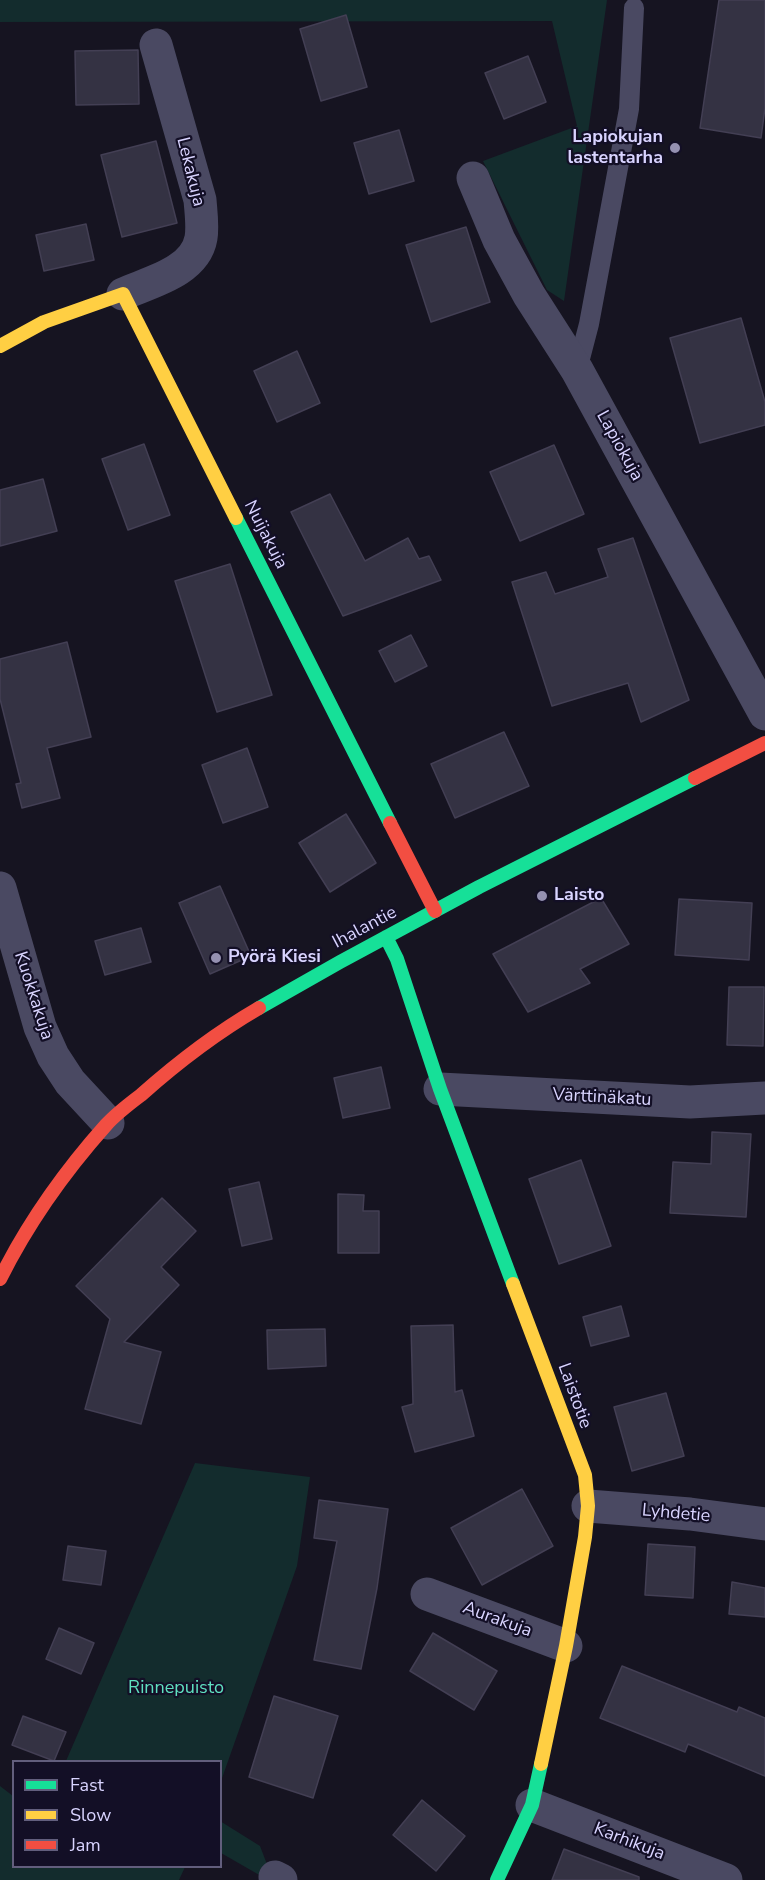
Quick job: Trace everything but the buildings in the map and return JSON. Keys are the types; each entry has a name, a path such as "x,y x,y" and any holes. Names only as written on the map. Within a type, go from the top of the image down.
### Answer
{"street":[{"name":"Lekakuja","path":"123,294 177,270 193,258 201,240 200,200 156,45"},
{"name":"Lapiokuja","path":"473,178 504,249 529,296 577,370 765,714"},
{"path":"0,346 56,317 123,294"},
{"name":"Nuijakuja","path":"123,294 435,911"},
{"name":"Ihalantie","path":"0,1279 11,1257 60,1181 108,1123 176,1064 237,1021 435,911 765,743"},
{"name":"Kuokkakuja","path":"0,888 40,1027 53,1056 70,1082 108,1123"},
{"name":"Laistotie","path":"386,937 397,959 440,1089 585,1475 588,1506 585,1537 566,1646 532,1804 497,1880"},
{"name":"Värttinäkatu","path":"440,1089 690,1102 765,1098"},
{"name":"Lyhdetie","path":"588,1506 690,1514 765,1524"},
{"name":"Aurakuja","path":"427,1594 566,1646"},
{"name":"Karhikuja","path":"532,1804 726,1880"}],"lane":[{"path":"577,370 589,324 629,109 634,8"}],"green space":[{"path":"0,0 607,0 564,301 547,290 483,161 577,126 552,21 0,22"},
{"name":"Rinnepuisto","path":"195,1463 310,1477 297,1566 222,1778 222,1760 66,1760"},
{"path":"0,1786 12,1795 12,1868 185,1868 179,1880 0,1880"},
{"path":"222,1822 260,1846 273,1880 268,1880 222,1854"}],"traffic: fast":[{"path":"236,518 390,823"},
{"path":"259,1008 479,887 695,778"},
{"path":"386,937 397,959 440,1089 513,1284"},
{"path":"497,1880 532,1805 541,1764"}],"traffic: slow":[{"path":"0,346 44,322 123,294 236,518"},
{"path":"513,1284 585,1475 588,1506 585,1537 566,1646 541,1764"}],"traffic: jam":[{"path":"695,778 765,743"},
{"path":"390,823 435,911"},
{"path":"0,1279 48,1198 110,1121 198,1048 259,1008"}],"place":[{"name":"Lapiokujan lastentarha","path":"675,148"},
{"name":"Laisto","path":"542,896"},
{"name":"Pyörä Kiesi","path":"216,958"}]}
